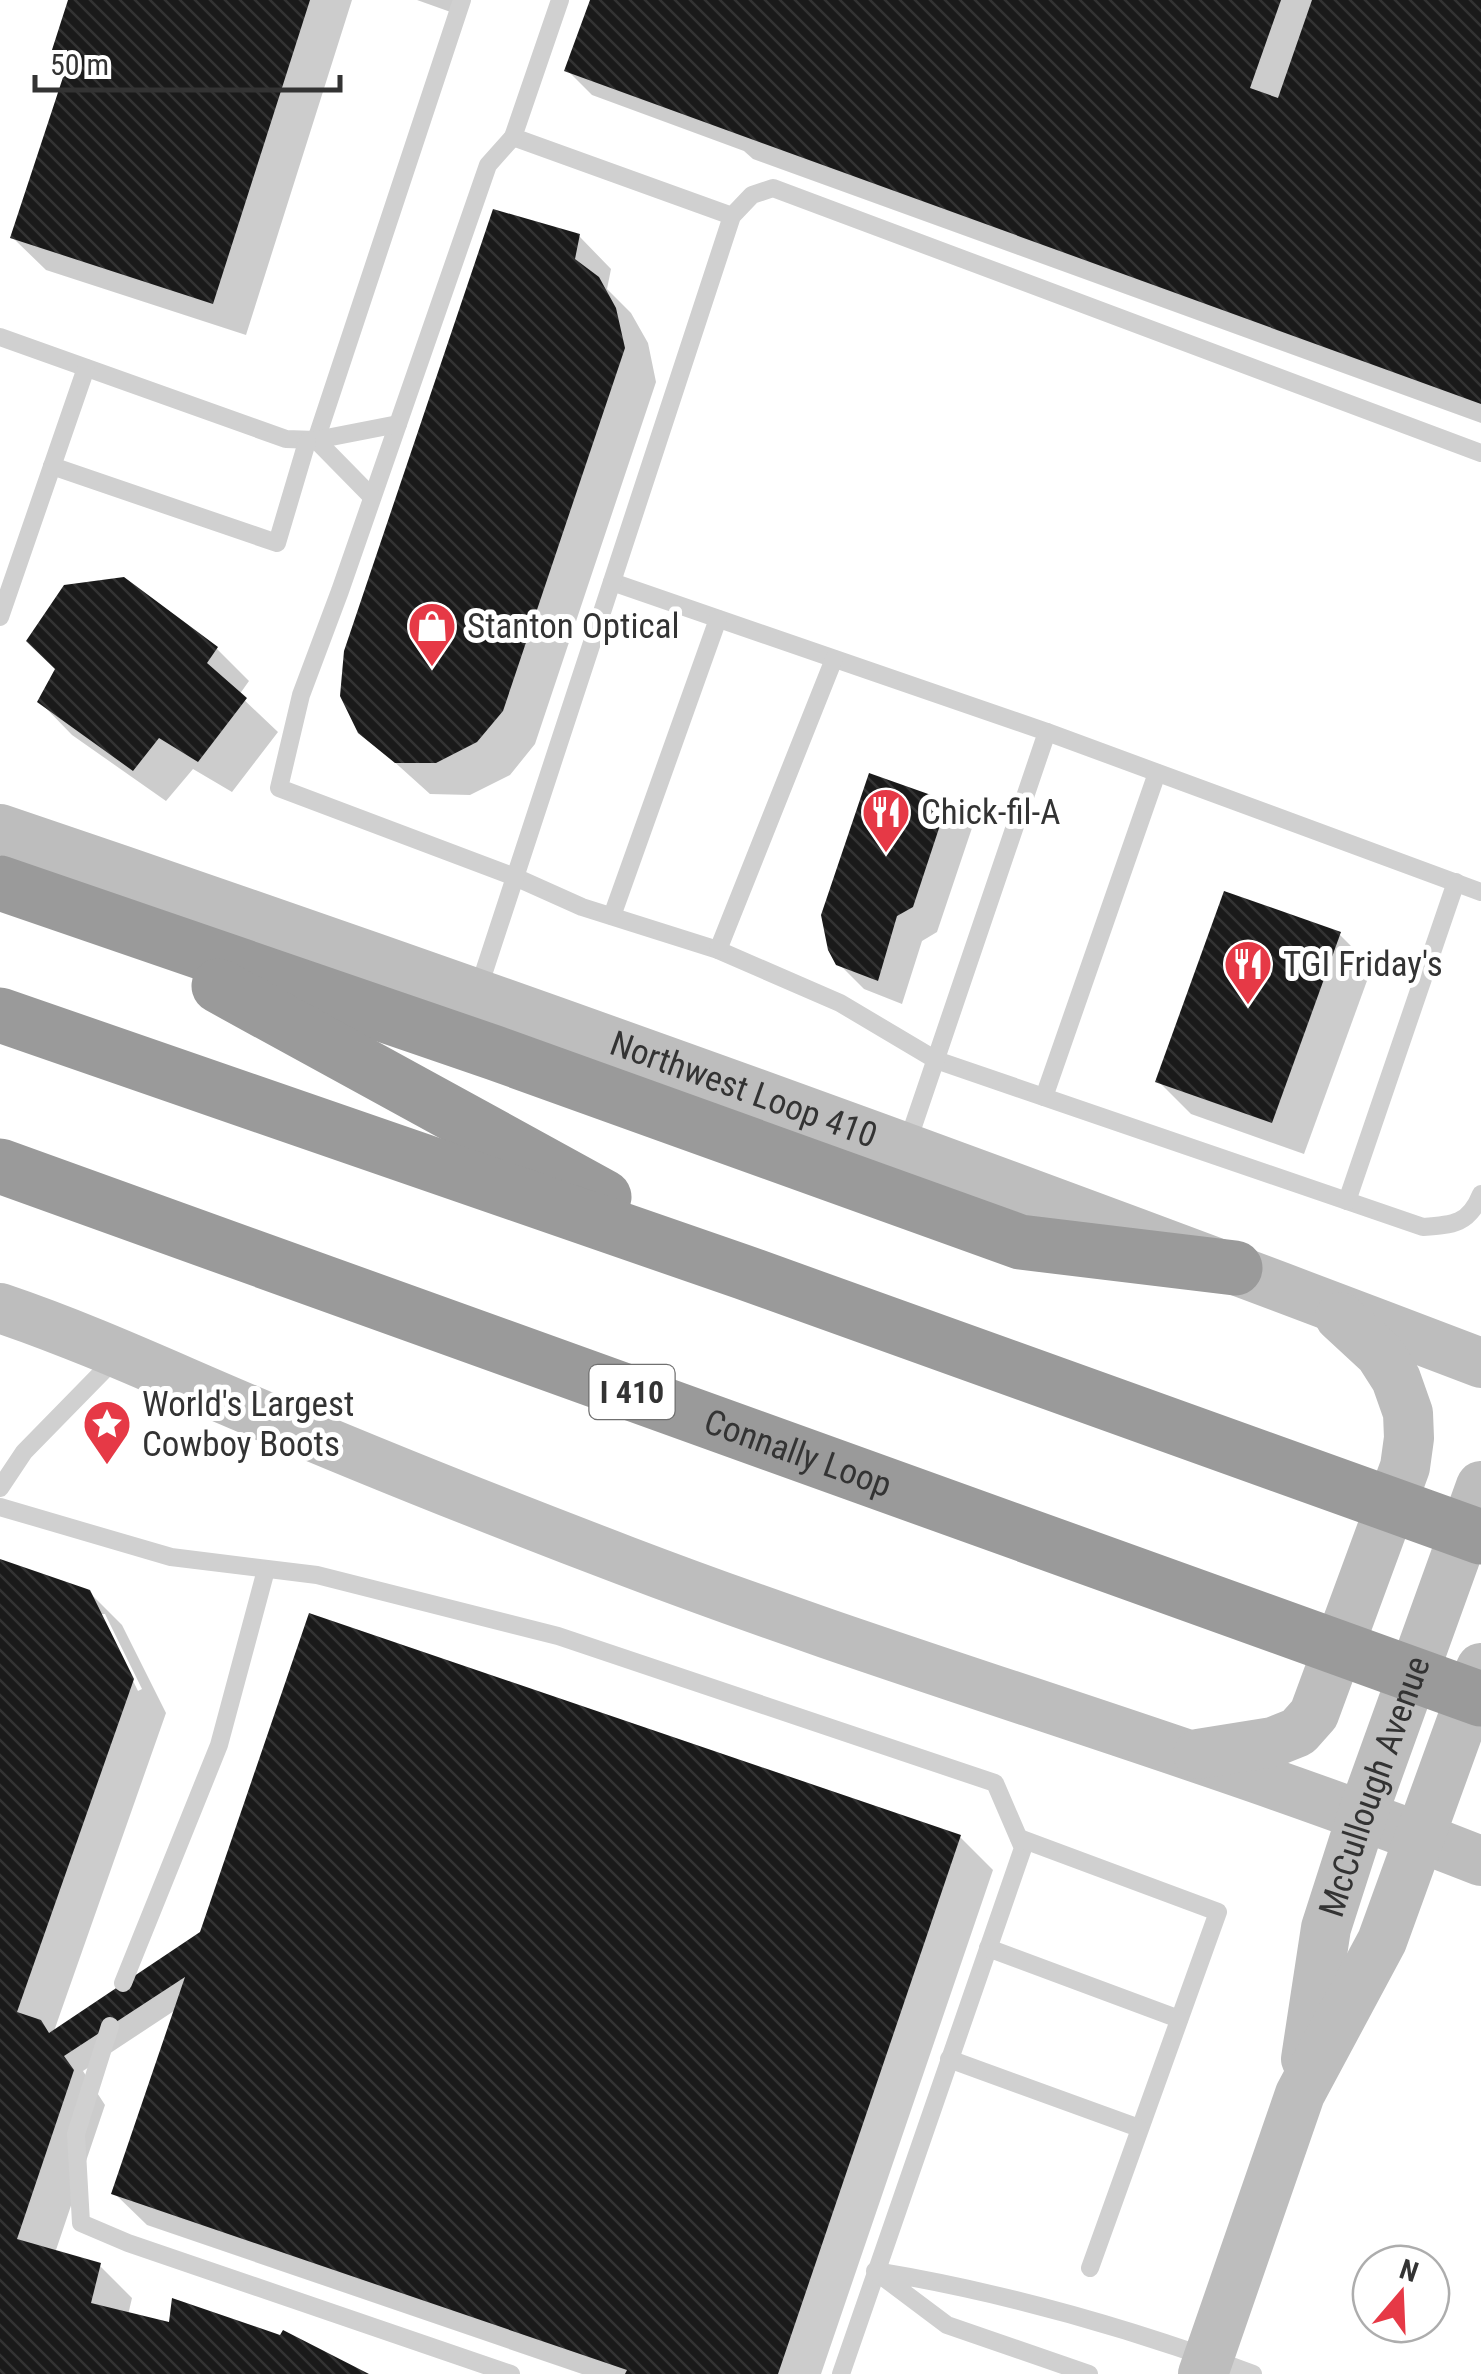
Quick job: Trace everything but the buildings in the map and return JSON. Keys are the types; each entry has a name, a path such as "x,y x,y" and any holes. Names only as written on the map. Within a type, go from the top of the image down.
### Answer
{"highway":[{"path":"0,885 494,1053 1020,1242 1234,1268"},
{"path":"0,885 211,981 742,1272"},
{"path":"0,1015 742,1272 1481,1537"},
{"name":"Connally Loop","path":"0,1166 1481,1699"},
{"path":"0,1175 112,1207"}],"main road":[{"name":"Northwest Loop 410","path":"0,829 905,1149 1481,1362"},
{"path":"1193,1754 1273,1742 1298,1732 1314,1714 1406,1467 1408,1413 1396,1379 1380,1354 1326,1304"},
{"path":"0,1308 628,1561 931,1670 1193,1754 1481,1861"},
{"name":"McCullough Avenue","path":"1300,2094 1326,1928 1362,1816 1481,1486"},
{"name":"McCullough Avenue","path":"1205,2365 1300,2094 1382,1941 1481,1668"}],"lane":[{"path":"52,466 277,543 462,0"},
{"path":"560,0 513,137 488,164 301,694 280,788 515,877 582,908 718,950 840,1003 936,1060 1346,1201 1423,1227 1454,1225 1474,1210 1481,1194"},
{"path":"513,137 732,216"},
{"path":"476,995 732,216 752,194 773,188 1481,453"},
{"path":"0,337 286,438 312,441 398,424"},
{"path":"0,618 86,368"},
{"path":"312,441 372,497"},
{"path":"612,582 1047,732 1481,892"},
{"path":"612,916 718,619"},
{"path":"718,950 834,658"},
{"path":"905,1149 1047,732"},
{"path":"1044,1097 1157,773"},
{"path":"1346,1201 1456,882"},
{"path":"0,1488 24,1452 121,1354"},
{"path":"0,1507 171,1558 318,1575 558,1636 995,1783 1023,1848 841,2374"},
{"path":"124,1983 220,1745 266,1570"},
{"path":"1018,1838 1218,1912 1090,2268"},
{"path":"988,1948 1180,2019"},
{"path":"110,2026 76,2134 81,2222 128,2243 510,2374"},
{"path":"949,2059 1140,2128"},
{"path":"875,2271 960,2285 1205,2365 1254,2374"},
{"path":"875,2271 947,2325 1089,2374"}],"place":[{"name":"Stanton Optical","path":"432,668"},
{"name":"Chick-fil-A","path":"886,854"},
{"name":"TGI Friday's","path":"1248,1006"},
{"name":"World's Largest Cowboy Boots","path":"107,1466"}]}
